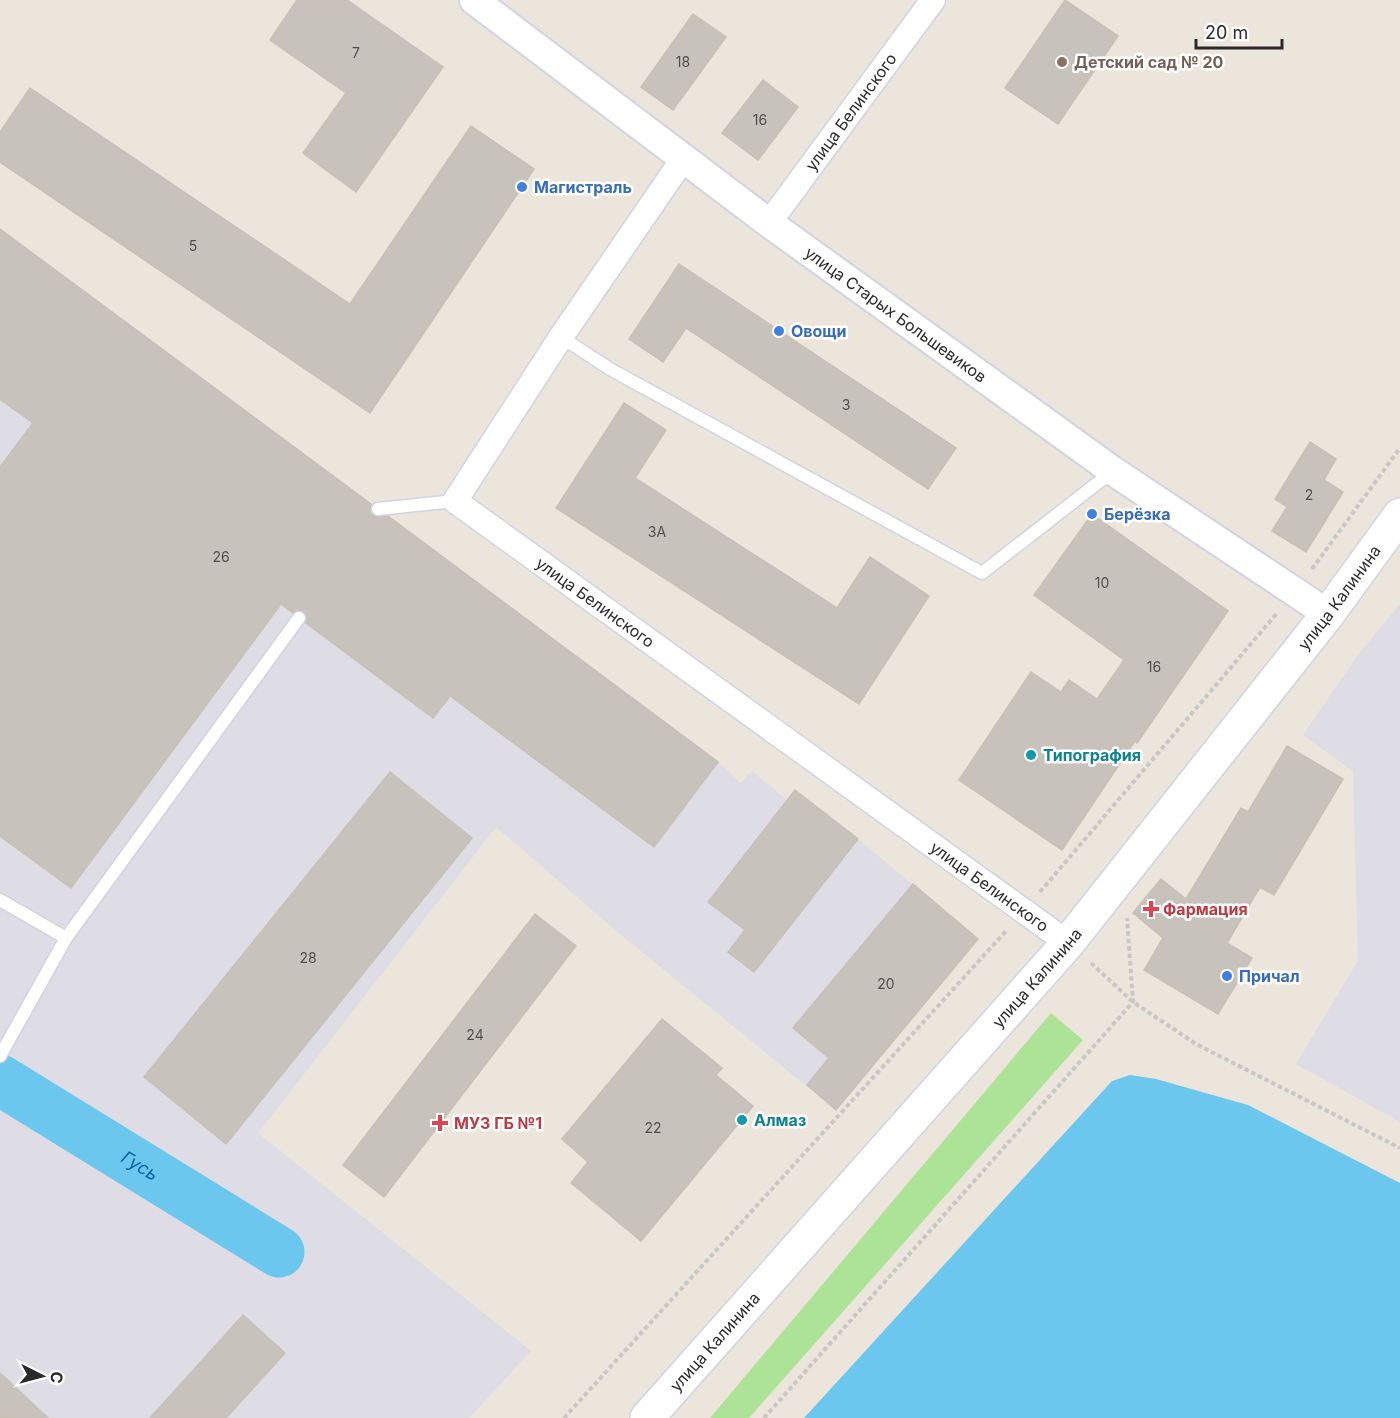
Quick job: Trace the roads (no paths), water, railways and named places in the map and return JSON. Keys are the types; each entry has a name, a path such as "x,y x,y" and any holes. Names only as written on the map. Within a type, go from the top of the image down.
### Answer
{"main road":[{"name":"улица Калинина","path":"647,1418 1068,943 1328,614 1400,515"}],"street":[{"name":"улица Старых Большевиков","path":"474,0 769,223 1113,471 1328,614"},
{"name":"улица Белинского","path":"769,223 933,0"},
{"path":"455,501 561,337 683,159"},
{"name":"улица Белинского","path":"455,501 1068,943"}],"lane":[{"path":"561,337 610,369 982,573 1113,471"},
{"path":"378,509 455,501"},
{"path":"0,1056 66,938 299,618"},
{"path":"0,900 66,938"}],"water":[{"path":"1130,1075 1156,1079 1248,1105 1400,1183 1400,1418 804,1418 1112,1081"}],"waterway":[{"name":"Гусь","path":"0,1080 279,1252"}],"place":[{"name":"Детский сад № 20","path":"1062,62"},
{"name":"Магистраль","path":"522,187"},
{"name":"Овощи","path":"779,331"},
{"name":"Берёзка","path":"1092,514"},
{"name":"Типография","path":"1031,755"},
{"name":"Фармация","path":"1151,909"},
{"name":"Причал","path":"1227,976"},
{"name":"Алмаз","path":"742,1120"},
{"name":"МУЗ ГБ №1","path":"440,1123"}]}
